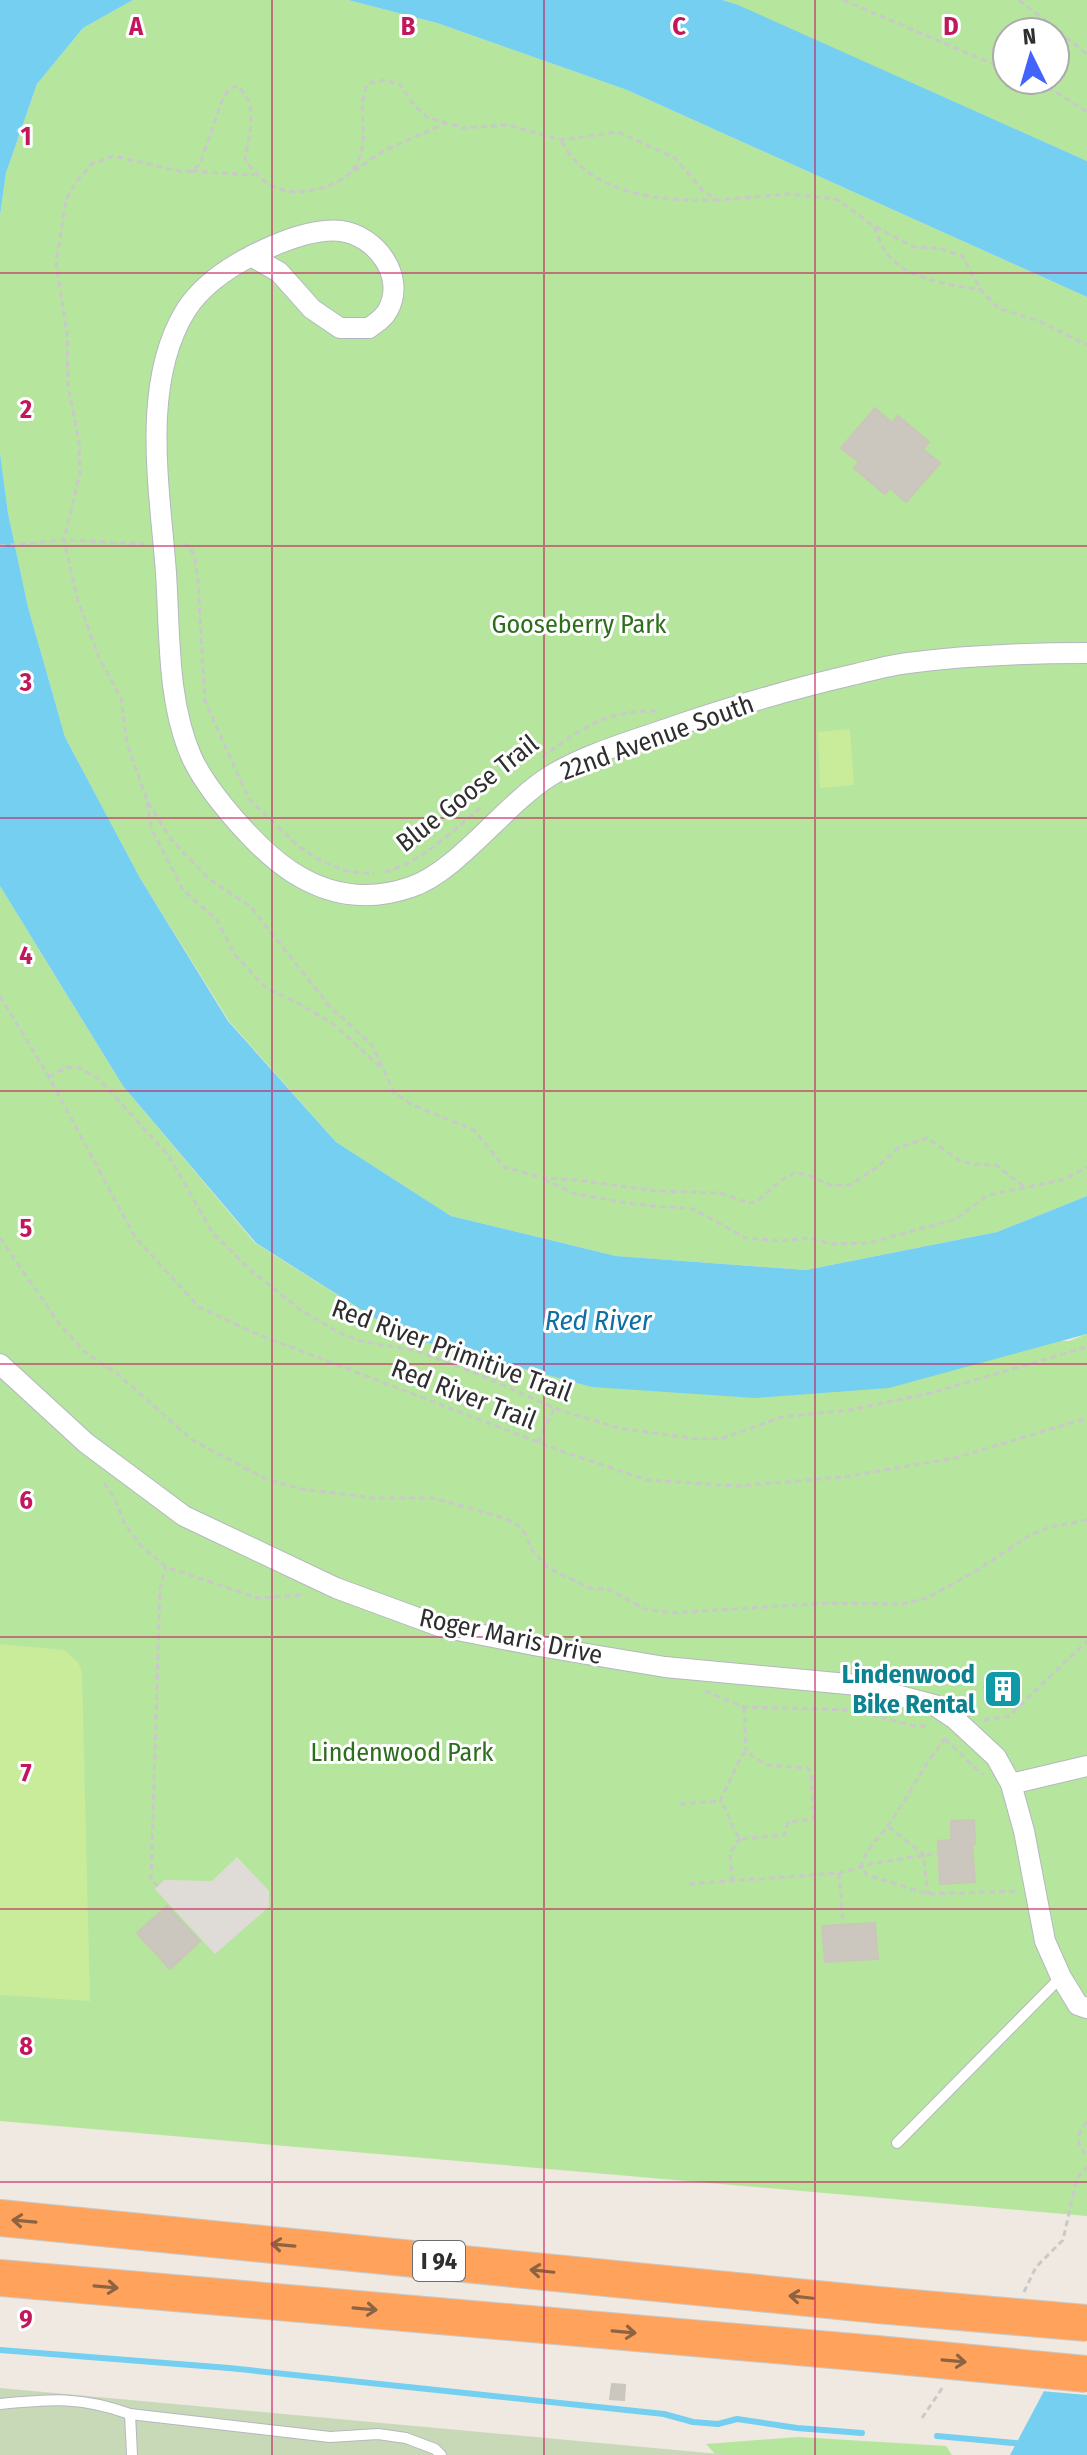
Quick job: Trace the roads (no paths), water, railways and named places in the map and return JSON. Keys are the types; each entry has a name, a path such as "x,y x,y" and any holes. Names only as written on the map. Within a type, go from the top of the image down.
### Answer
{"highway":[{"name":"I 94","path":"0,2218 1087,2323"},
{"name":"I 94","path":"0,2278 1087,2374"}],"street":[{"name":"22nd Avenue South","path":"251,256 279,272 312,309 340,328 369,328 387,314 395,290 389,264 369,243 342,231 311,234 282,242 251,256 216,277 188,307 170,342 159,386 157,460 173,685 181,725 193,760 225,808 279,864 312,885 342,895 379,895 415,886 449,864 510,807 551,776 597,753 722,710 827,680 904,663 1012,653 1087,653"},
{"name":"Roger Maris Drive","path":"0,1364 86,1443 184,1516 252,1551 336,1588 442,1627 665,1667 858,1685 934,1705 996,1757 1011,1784 1024,1831 1024,1891 1061,1977 1078,2005 1087,2008"},
{"path":"1011,1784 1087,1766"}],"lane":[{"path":"897,2143 1061,1977"},
{"path":"0,2404 54,2398 99,2403 130,2414 330,2437 378,2434 406,2438 435,2449 441,2455"},
{"path":"130,2414 132,2455"}],"water":[{"path":"0,0 133,0 83,28 37,84 6,173 0,215"},
{"path":"348,0 723,0 738,5 1087,161 1087,297 627,90 437,23"},
{"name":"Red River","path":"0,453 8,513 28,607 65,737 140,878 228,1021 336,1142 451,1216 616,1256 806,1270 997,1232 1087,1196 1087,1334 889,1388 755,1398 592,1387 403,1336 256,1243 123,1086 0,886"},
{"path":"1087,2310 1087,2455 1010,2455"}],"waterway":[{"path":"0,2350 229,2368 664,2414 693,2422 718,2424 737,2419 862,2433"},
{"path":"937,2436 1025,2444"}],"place":[{"name":"Lindenwood Bike Rental","path":"1003,1689"}],"park label":[{"name":"Gooseberry Park","path":"579,624"},
{"name":"Lindenwood Park","path":"402,1752"}]}
